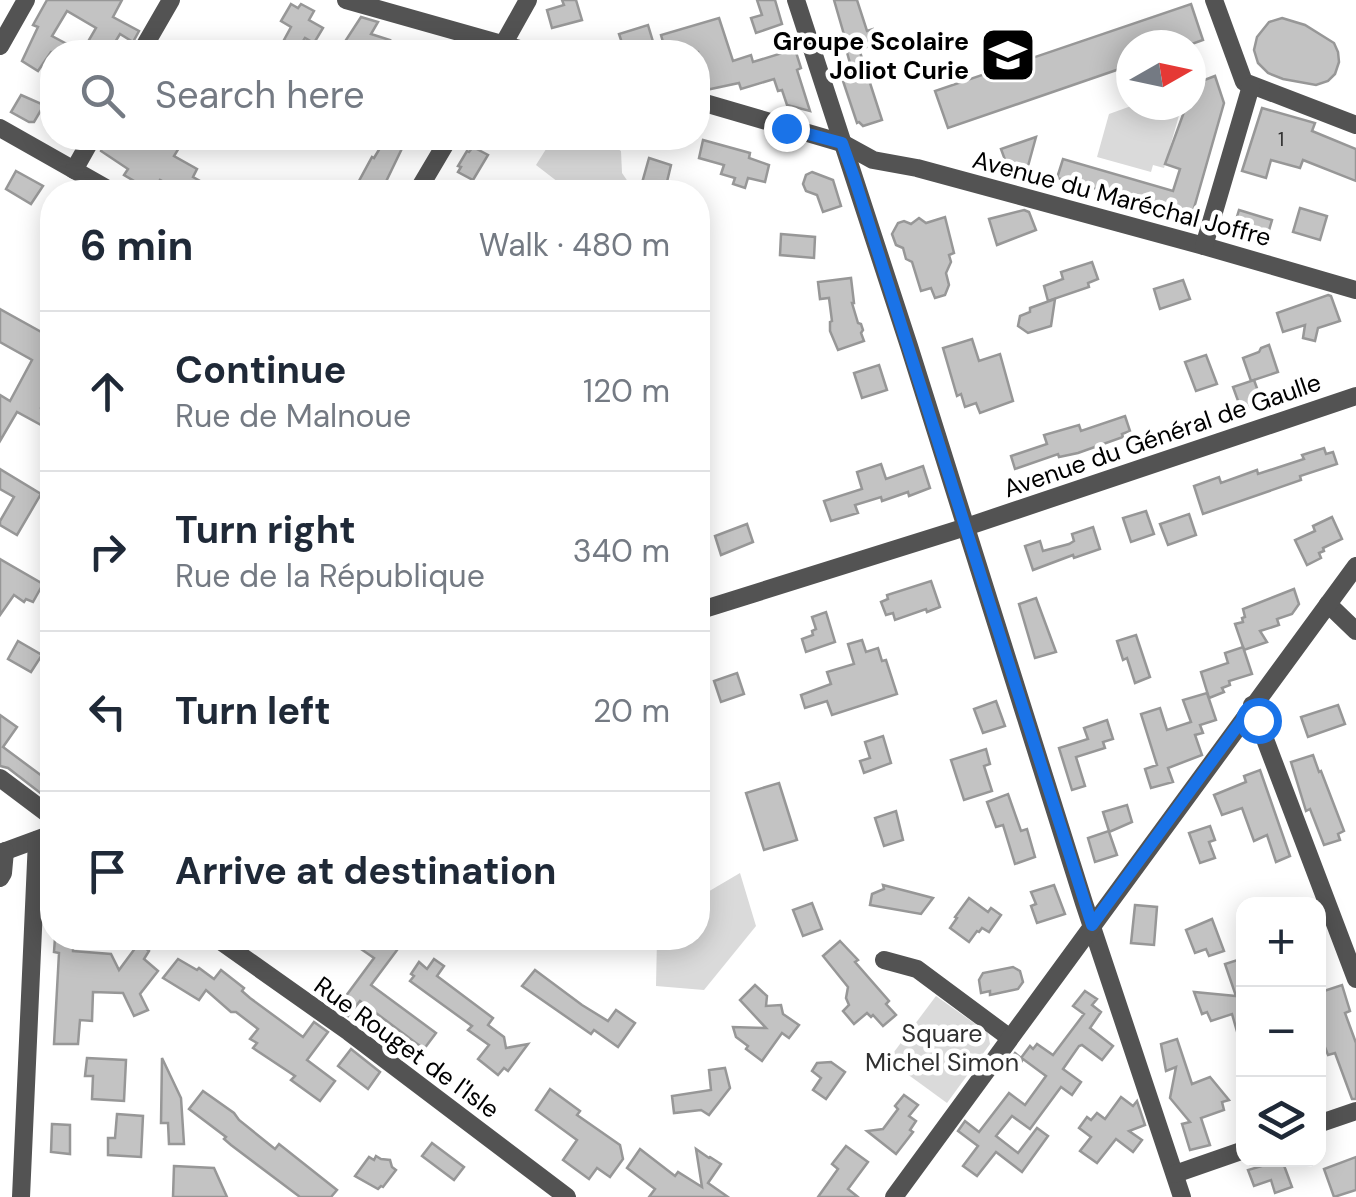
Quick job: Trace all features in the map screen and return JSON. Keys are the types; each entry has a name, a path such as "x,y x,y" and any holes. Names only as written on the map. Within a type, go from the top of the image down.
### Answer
{"street":[{"path":"0,46 26,0"},
{"path":"148,40 171,0"},
{"path":"346,0 472,40"},
{"path":"505,40 528,0"},
{"path":"796,0 1182,1197"},
{"path":"1214,0 1244,82 1356,125"},
{"path":"1204,246 1251,86"},
{"name":"Avenue du Maréchal Joffre","path":"710,104 842,143 873,160 917,168 1356,290"},
{"path":"0,128 92,180"},
{"path":"74,170 85,150"},
{"path":"425,180 442,150"},
{"path":"857,184 873,160"},
{"name":"Avenue du Général de Gaulle","path":"710,607 966,527 1356,396"},
{"path":"894,1197 1356,566"},
{"path":"1328,604 1356,631"},
{"path":"1252,706 1356,979"},
{"path":"0,778 40,808"},
{"path":"0,878 2,852 40,839"},
{"path":"20,1197 40,909"},
{"name":"Rue Rouget de l'Isle","path":"233,950 568,1197"},
{"path":"884,960 918,969 1010,1038"},
{"path":"1326,1121 1356,1111"},
{"path":"1175,1174 1236,1153"}],"green space":[{"path":"1116,111 1116,120 1178,120 1164,168 1153,165 1151,172 1097,157 1109,114"},
{"path":"545,150 619,150 627,180 555,180 536,165"},
{"path":"740,873 756,926 704,990 656,986 657,950 710,950 710,891"},
{"name":"Square Michel Simon","path":"936,996 988,1033 990,1044 947,1103 888,1060"}],"building":[{"path":"47,0 122,0 113,17 139,31 134,40 120,34 116,40 89,40 96,28 67,11 52,36 60,40 40,40 38,71 22,61 38,27 33,25"},
{"path":"562,0 576,0 582,20 552,28 547,10 564,5"},
{"path":"757,0 775,0 782,24 756,33 751,18 762,15"},
{"path":"834,0 857,0 867,31 873,29 878,44 859,49 882,120 863,126 857,123 843,81 853,74"},
{"path":"291,4 298,8 301,4 314,11 309,20 323,28 316,40 284,40 291,27 281,21"},
{"path":"1191,4 1200,30 1116,30 1116,70 948,128 935,91"},
{"path":"361,17 378,22 371,34 390,40 346,40"},
{"path":"719,18 733,61 751,55 753,62 795,49 810,111 787,105 774,79 741,89 739,83 710,89 710,40 662,40 661,35"},
{"path":"1282,18 1305,25 1334,43 1339,62 1328,81 1316,85 1283,79 1268,73 1258,63 1254,50 1257,37 1269,22"},
{"path":"648,25 652,40 621,40 619,34"},
{"path":"1215,76 1224,103 1190,222 1099,196 1101,190 1057,178 1063,159 1173,191 1180,169 1165,164 1181,120 1206,120 1206,79"},
{"path":"21,95 40,103 34,122 11,112"},
{"path":"1262,108 1315,123 1312,131 1356,149 1356,181 1303,160 1300,168 1271,160 1266,178 1242,171"},
{"path":"1036,137 1025,177 1011,173 1001,149"},
{"path":"710,142 750,153 749,158 769,165 765,182 748,178 745,188 733,184 735,178 721,174 724,165 699,158 701,150 710,150"},
{"path":"178,150 174,156 197,169 193,177 198,180 133,180 124,175 128,169 101,151"},
{"path":"379,150 401,150 387,180 360,180"},
{"path":"479,150 488,155 473,180 458,172 469,152"},
{"path":"649,158 671,165 667,180 643,180"},
{"path":"16,171 40,184 31,204 6,189"},
{"path":"812,172 833,180 841,206 823,212 817,195 806,191 803,184"},
{"path":"1300,208 1327,216 1320,240 1293,232"},
{"path":"1239,210 1272,220 1267,237 1233,230"},
{"path":"1029,212 1036,230 997,245 989,219"},
{"path":"945,217 954,253 949,255 945,295 935,298 931,288 921,291 912,262 906,259 903,248 896,245 892,234 898,223 904,221 911,224 919,218 926,223"},
{"path":"781,234 815,237 814,258 780,255"},
{"path":"1092,262 1098,279 1088,283 1089,287 1048,301 1044,286 1063,279 1061,272"},
{"path":"851,278 852,303 864,341 838,350 830,331 829,298 820,299 818,282"},
{"path":"1183,280 1190,299 1160,309 1154,289"},
{"path":"1328,295 1340,321 1318,328 1315,341 1303,338 1305,325 1283,332 1277,313"},
{"path":"1055,299 1051,326 1028,333 1018,326 1020,316 1030,312 1030,308"},
{"path":"0,309 40,331 40,424 17,412 0,441 0,395 10,401 32,360 0,342"},
{"path":"972,339 979,361 1000,354 1013,401 980,413 976,403 965,407 961,394 957,396 943,348"},
{"path":"1269,345 1278,372 1251,381 1243,358"},
{"path":"1206,355 1217,384 1196,391 1185,362"},
{"path":"879,365 887,390 862,398 854,373"},
{"path":"1254,380 1262,402 1241,409 1233,387"},
{"path":"1125,416 1130,431 1123,437 1015,469 1011,456 1047,444 1044,435 1079,425 1081,431"},
{"path":"1324,448 1326,454 1333,452 1337,464 1203,514 1194,486 1219,477 1221,483 1257,470 1258,474"},
{"path":"881,464 886,479 923,466 930,488 909,496 908,492 855,505 858,513 831,521 824,501 862,489 857,472"},
{"path":"0,469 40,493 17,535 0,525 14,497 0,489"},
{"path":"1146,511 1154,534 1131,542 1123,518"},
{"path":"1189,514 1196,535 1168,545 1160,524"},
{"path":"1332,517 1342,539 1323,548 1321,558 1307,565 1295,540"},
{"path":"747,524 753,542 721,555 715,536"},
{"path":"1093,527 1100,549 1033,570 1025,546 1040,541 1043,551 1069,544 1074,541 1072,534"},
{"path":"0,559 40,582 40,589 33,602 24,602 14,595 0,615"},
{"path":"931,581 940,607 895,620 893,613 886,615 881,602 888,599 887,595"},
{"path":"1294,589 1299,604 1292,614 1277,619 1279,625 1260,631 1267,642 1244,650 1235,624 1243,622 1243,609"},
{"path":"1036,598 1056,652 1035,658 1019,604"},
{"path":"826,612 835,642 806,652 802,639 813,635 816,629 812,617"},
{"path":"1136,635 1150,677 1135,683 1117,641"},
{"path":"862,640 866,652 878,648 882,661 886,660 897,694 832,715 827,701 805,708 801,695 831,684 827,672 854,664 848,644"},
{"path":"18,641 40,654 31,672 8,659"},
{"path":"1243,647 1252,674 1229,681 1230,685 1222,688 1224,692 1209,698 1201,672 1228,663 1225,653"},
{"path":"737,673 744,694 721,702 714,681"},
{"path":"1207,693 1216,720 1200,725 1203,733 1195,735 1202,755 1168,768 1173,782 1151,788 1145,769 1157,765 1141,714 1160,708 1167,730 1191,722 1183,700"},
{"path":"996,701 1005,726 983,733 974,709"},
{"path":"1338,705 1345,724 1308,737 1301,717"},
{"path":"0,715 17,727 3,747 40,775 40,793 0,766"},
{"path":"1107,720 1113,739 1103,742 1105,748 1076,757 1085,786 1072,790 1059,748 1088,739 1084,728"},
{"path":"883,736 891,763 864,773 860,761 870,758 865,742"},
{"path":"986,749 990,764 984,766 992,791 964,800 951,760"},
{"path":"1313,755 1344,831 1338,834 1340,840 1324,845 1310,809 1306,811 1291,762"},
{"path":"1260,770 1290,856 1276,862 1267,835 1254,841 1242,808 1222,815 1214,795 1246,782 1244,776"},
{"path":"779,783 797,840 764,850 746,793"},
{"path":"1008,794 1021,831 1027,829 1035,857 1015,864 1003,825 996,827 987,802"},
{"path":"1127,805 1132,822 1109,832 1117,855 1095,862 1088,838 1109,831 1103,812"},
{"path":"896,811 903,840 884,846 875,818"},
{"path":"1210,826 1215,840 1209,842 1215,858 1200,863 1189,833"},
{"path":"883,885 933,898 921,914 870,905 872,894 884,889"},
{"path":"1054,885 1065,914 1037,923 1031,892"},
{"path":"969,898 988,912 991,908 1001,915 989,932 982,928 969,942 950,928"},
{"path":"812,903 822,929 803,936 793,910"},
{"path":"1135,905 1157,907 1154,945 1131,943"},
{"path":"1212,919 1224,951 1209,956 1206,949 1195,953 1186,930"},
{"path":"840,941 889,1001 886,1004 896,1015 883,1026 867,1013 854,1024 843,1011 849,1005 848,987 823,956"},
{"path":"134,950 148,950 144,959 158,971 140,994 148,1010 134,1016 123,993 93,992 92,1021 80,1020 78,1044 54,1044 59,953 54,952 111,954 119,970"},
{"path":"362,950 397,950 371,985 436,1033 424,1049 360,1001 348,1016 337,1008 374,958"},
{"path":"178,959 214,979 221,970 244,988 242,991 250,998 303,1037 314,1022 328,1032 307,1060 335,1081 320,1101 291,1080 295,1076 253,1048 257,1043 250,1039 258,1029 206,990 199,1000 163,978"},
{"path":"434,959 444,966 437,976 493,1018 488,1025 504,1037 506,1048 528,1044 508,1071 504,1068 498,1075 478,1059 489,1045 468,1030 472,1026 410,981 419,962 427,969"},
{"path":"1236,961 1236,996 1225,964"},
{"path":"1013,967 1020,971 1023,982 1018,989 981,993 979,980 983,973"},
{"path":"535,970 608,1021 616,1010 635,1023 618,1047 594,1030 591,1034 522,986"},
{"path":"755,985 767,996 766,1006 781,1005 783,1014 799,1025 789,1038 782,1033 762,1061 746,1049 748,1046 736,1037 733,1027 766,1028 740,1000"},
{"path":"1342,985 1350,1011 1345,1013 1356,1043 1356,1099 1352,1099 1335,1053 1328,1055 1326,1050 1326,990"},
{"path":"1085,991 1097,999 1092,1005 1101,1012 1090,1028 1113,1046 1102,1060 1079,1046 1063,1069 1081,1082 1072,1095 1061,1087 1030,1129 1012,1116 996,1136 1018,1153 1037,1128 1048,1136 1022,1172 996,1152 977,1176 963,1166 978,1146 958,1131 965,1121 979,1132 1009,1093 1025,1105 1046,1076 1023,1059 1018,1067 1003,1069 1015,1053 1021,1058 1030,1046 1033,1049 1037,1044 1053,1055 1084,1014 1073,1006"},
{"path":"1194,992 1236,996 1236,1028 1232,1014 1211,1021 1207,1012 1202,1014"},
{"path":"1177,1039 1192,1084 1210,1077 1229,1100 1222,1102 1224,1110 1201,1118 1210,1145 1190,1150 1182,1124 1190,1122 1170,1098 1176,1067 1166,1071 1161,1044"},
{"path":"351,1049 380,1072 368,1089 338,1066"},
{"path":"87,1058 126,1060 124,1101 92,1099 93,1076 85,1076"},
{"path":"162,1058 181,1098 184,1144 169,1144 168,1123 161,1123"},
{"path":"831,1062 845,1072 826,1099 813,1090 821,1078 812,1071 817,1063"},
{"path":"725,1068 730,1088 709,1115 701,1110 674,1113 672,1096 711,1090 709,1070"},
{"path":"550,1089 580,1111 577,1115 620,1145 623,1159 610,1177 597,1168 589,1179 563,1160 577,1140 536,1110"},
{"path":"203,1091 275,1149 279,1144 337,1190 331,1197 300,1197 189,1109"},
{"path":"904,1095 918,1105 909,1116 916,1121 910,1130 913,1132 896,1154 867,1131 883,1129"},
{"path":"1121,1097 1133,1106 1137,1101 1145,1125 1129,1131 1142,1140 1133,1152 1116,1139 1097,1163 1080,1151 1091,1137 1079,1128 1087,1117 1091,1120 1097,1113 1105,1119"},
{"path":"117,1114 143,1116 141,1157 108,1155 108,1138 115,1138"},
{"path":"52,1124 70,1125 70,1154 51,1152"},
{"path":"432,1143 464,1167 454,1180 422,1156"},
{"path":"846,1146 868,1162 848,1189 858,1197 818,1197 838,1169 832,1164"},
{"path":"640,1149 675,1176 678,1172 702,1187 696,1149 721,1164 708,1183 728,1197 649,1197 655,1189 627,1168"},
{"path":"376,1156 390,1160 396,1170 378,1189 355,1176 369,1157 374,1160"},
{"path":"1356,1157 1356,1190 1334,1197 1324,1169"},
{"path":"174,1166 214,1168 227,1197 173,1197"},
{"path":"1285,1167 1292,1187 1275,1193 1271,1180 1254,1186 1248,1170"}],"place":[{"name":"Groupe Scolaire Joliot Curie","path":"1008,55"}],"route":[{"path":"786,128 842,143 1092,925 1252,706 1258,720"}]}
